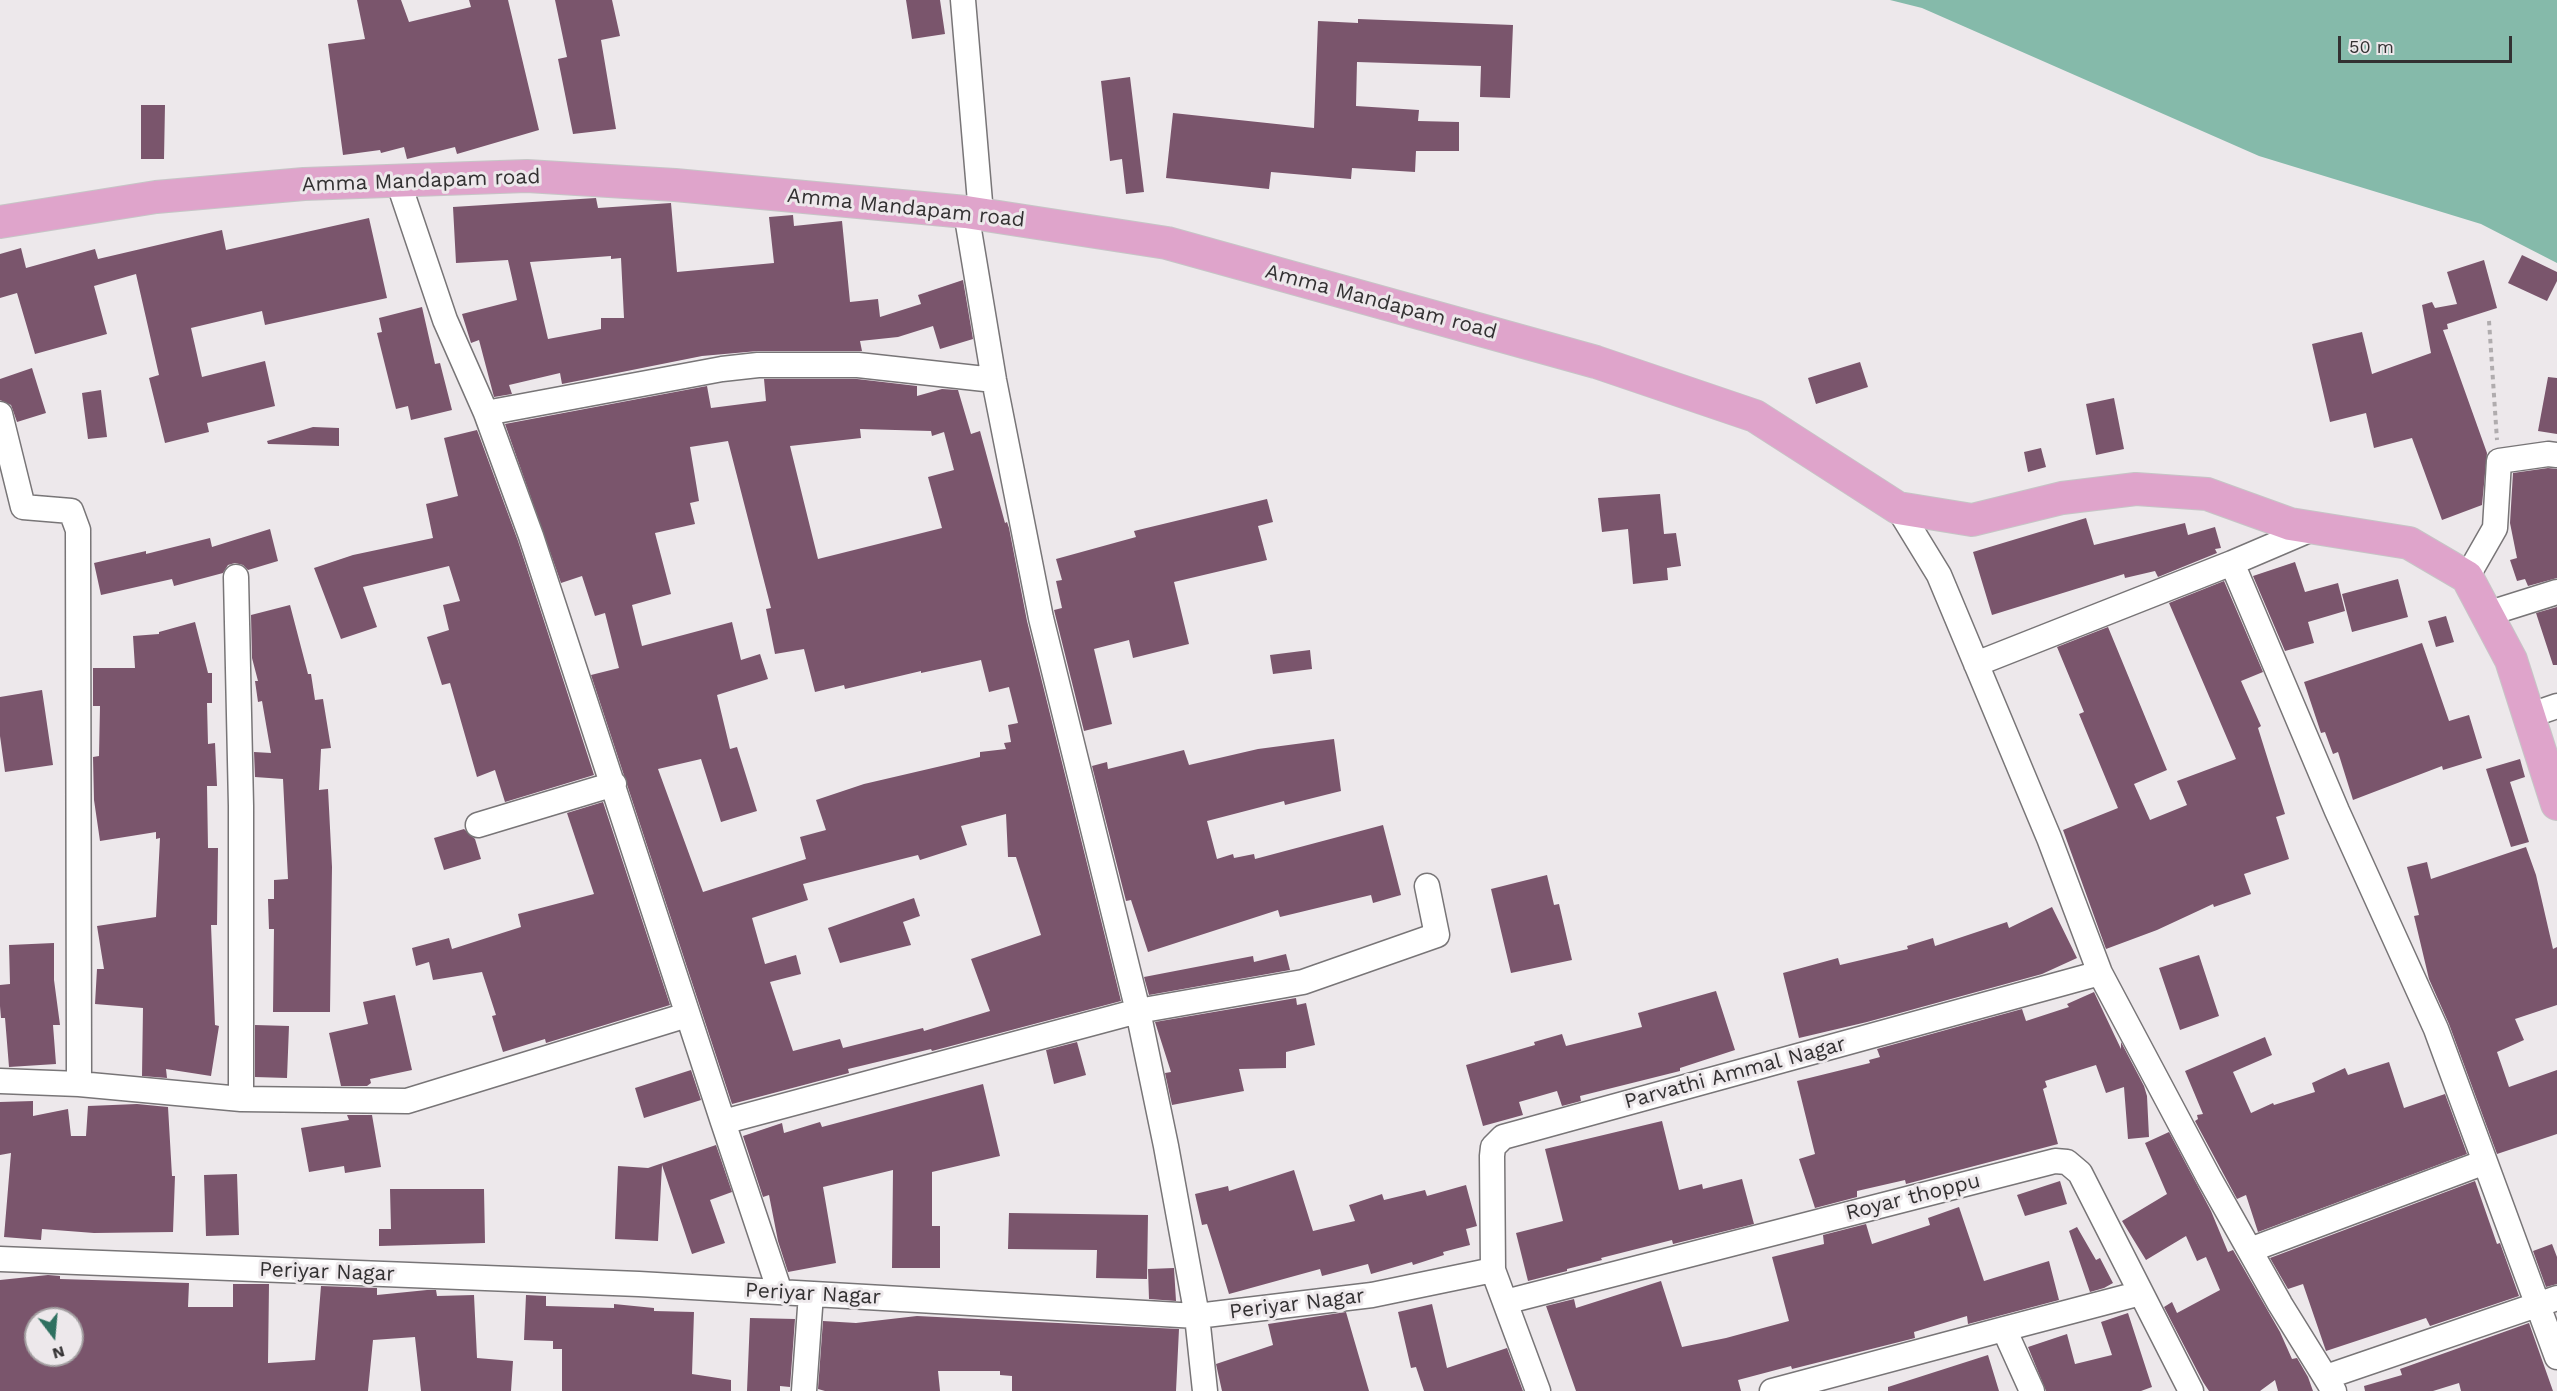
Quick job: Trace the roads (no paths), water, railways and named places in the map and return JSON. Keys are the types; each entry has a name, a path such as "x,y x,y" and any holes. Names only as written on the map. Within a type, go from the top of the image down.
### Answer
{"main road":[{"name":"Amma Mandapam road","path":"0,222 156,196 304,183 550,178 675,185 974,213 1167,243 1596,362 1755,416 1898,508 1972,520 2062,498 2136,489 2207,494 2290,524 2409,543 2467,576"},
{"path":"2467,576 2511,660 2543,711 2557,804"}],"street":[{"path":"963,0 974,213 994,380 1041,618 1138,1011 1197,1316 1205,1391"},
{"path":"398,181 445,320 486,413 531,536 780,1292"},
{"path":"486,413 722,369 758,365 858,365 994,380"},
{"path":"0,414 23,507 71,511 78,530 79,1084"},
{"path":"2467,576 2495,528 2499,461 2548,453 2557,455"},
{"path":"1898,508 1939,575 2049,838 2100,973 2209,1178 2280,1304 2330,1384 2547,1301"},
{"path":"1976,663 2232,563 2314,528"},
{"path":"2232,563 2337,811 2436,1029 2485,1161 2547,1301 2557,1357"},
{"path":"236,577 241,806 241,1099"},
{"path":"2487,614 2557,592"},
{"path":"478,825 614,784"},
{"path":"723,1122 1138,1011 1303,982 1437,935 1427,886"},
{"name":"Parvathi Ammal Nagar","path":"1494,1270 1492,1156 1493,1147 1503,1137 2100,973"},
{"path":"0,1081 79,1084 241,1099 407,1101 687,1015"},
{"name":"Royar thoppu","path":"1506,1302 2055,1161 2067,1162 2080,1173 2192,1391"},
{"path":"2250,1250 2485,1161"},
{"name":"Periyar Nagar","path":"0,1259 639,1284 1197,1316 1372,1295 1494,1270"},
{"path":"1494,1270 1538,1391"},
{"path":"1772,1391 2141,1293"},
{"path":"804,1391 811,1294"},
{"path":"2004,1329 2032,1391"}]}
